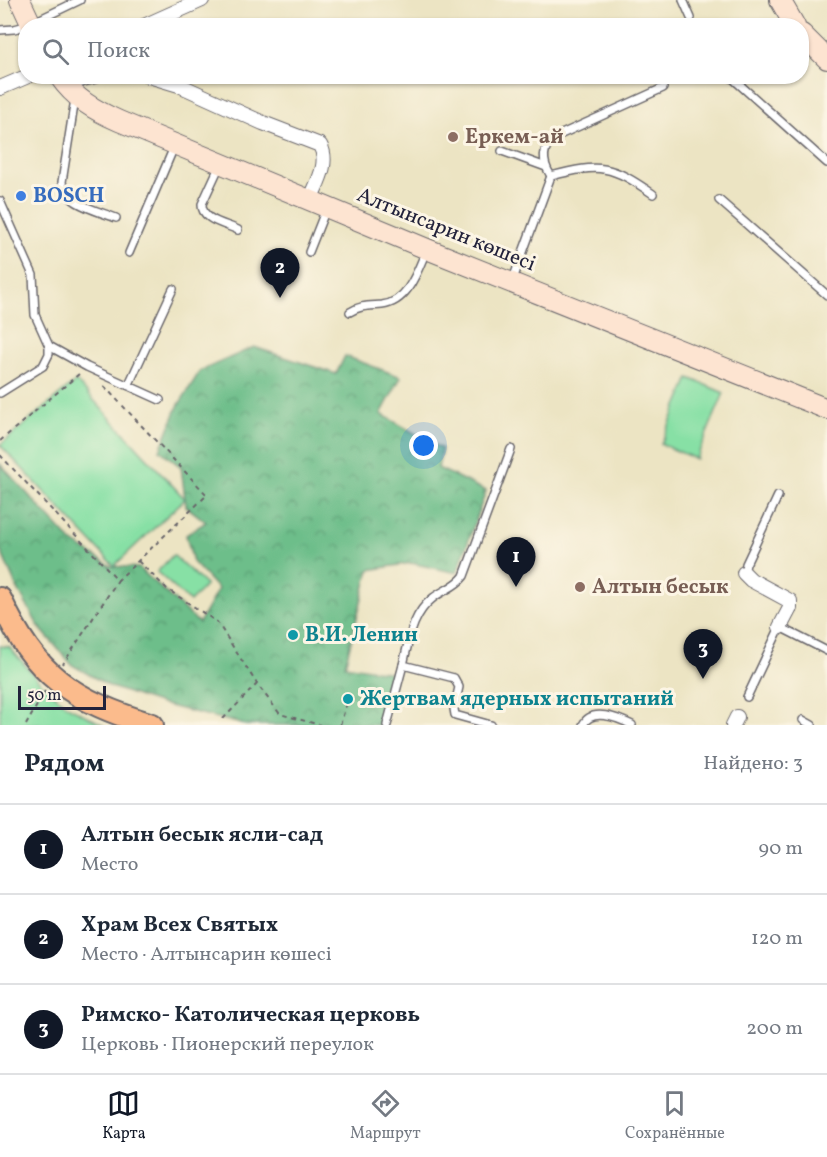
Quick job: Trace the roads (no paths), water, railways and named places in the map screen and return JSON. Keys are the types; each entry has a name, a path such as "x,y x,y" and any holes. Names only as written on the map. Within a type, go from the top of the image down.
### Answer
{"main road":[{"path":"0,599 33,656 54,677 74,693 99,706 152,725"}],"street":[{"path":"20,0 26,18"},
{"path":"162,18 202,0"},
{"path":"780,0 790,18"},
{"path":"809,42 827,59"},
{"path":"0,88 18,80"},
{"path":"176,84 263,123 320,145 324,153 324,165 319,204"},
{"name":"Алтынсарин көшесі","path":"66,86 103,114 427,249 827,409"},
{"path":"744,573 751,580 790,601 790,608 780,627"}],"lane":[{"path":"43,18 80,0"},
{"path":"683,0 692,18"},
{"path":"0,30 18,28"},
{"path":"739,84 827,163"},
{"path":"66,86 63,189 77,202 117,218"},
{"path":"512,282 551,176 544,158 545,149 555,137 663,88"},
{"path":"129,253 175,144"},
{"path":"502,151 546,167"},
{"path":"221,163 202,204 202,210 211,219 238,230"},
{"path":"551,176 583,168 602,168 620,173 652,194"},
{"path":"719,200 827,295"},
{"path":"0,201 33,275 35,315 49,346 47,360 43,366 0,393"},
{"path":"309,252 319,204"},
{"path":"350,312 360,307 388,304 402,294 414,279 427,249"},
{"path":"129,384 173,289"},
{"path":"49,346 87,367 129,384 160,400"},
{"path":"387,725 418,613 433,598 457,584 464,576 511,449"},
{"path":"744,573 746,564 778,496"},
{"path":"747,697 780,627 827,651"},
{"path":"403,665 454,678 459,687 454,709 455,715 491,725"},
{"path":"583,725 586,718 595,714 632,725"},
{"path":"803,720 812,725"}],"place":[{"name":"Еркем-ай","path":"453,137"},
{"name":"BOSCH","path":"21,196"},
{"name":"Храм Всех Святых","path":"280,298"},
{"name":"Алтын бесык ясли-сад","path":"516,587"},
{"name":"Алтын бесык","path":"580,587"},
{"name":"В.И. Ленин","path":"293,635"},
{"name":"Римско- Католическая церковь","path":"703,679"},
{"name":"Жертвам ядерных испытаний","path":"348,699"}]}
